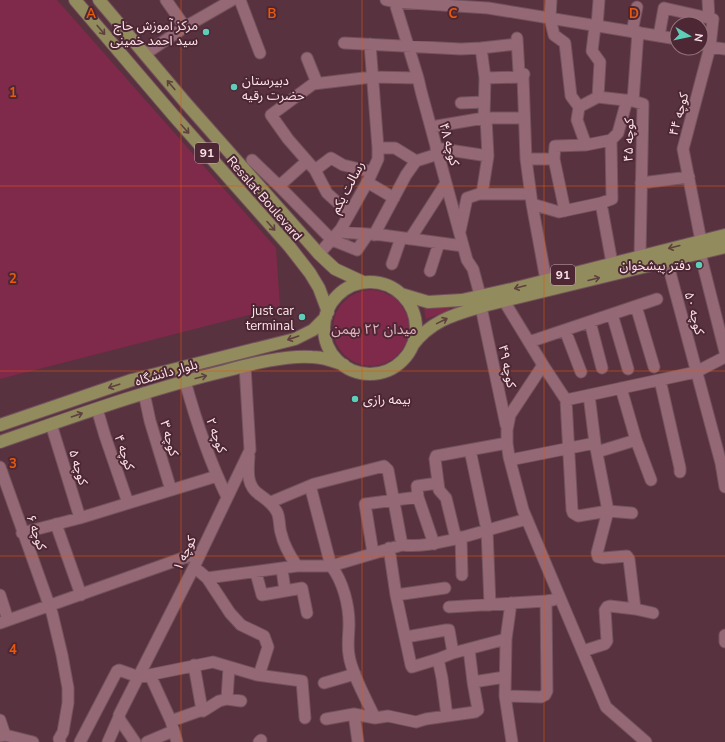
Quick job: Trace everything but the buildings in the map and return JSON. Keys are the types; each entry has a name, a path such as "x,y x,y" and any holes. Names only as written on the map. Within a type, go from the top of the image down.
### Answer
{"main road":[{"name":"Resalat Boulevard","path":"75,0 174,116 289,246 319,288 327,315"},
{"name":"Resalat Boulevard","path":"100,0 319,254 335,269 363,282"},
{"name":"91","path":"412,346 415,332 415,318 410,305 401,294 391,286 377,282 363,282 350,286 338,294 330,304 324,332 327,344 334,356 344,365 356,371 369,374 383,372 396,366 405,357 421,334 442,320 481,301 546,280 725,235"},
{"name":"91","path":"401,294 428,302 462,300 504,301 725,247"},
{"name":"بلوار دانشگاه","path":"0,425 132,380 295,339 312,330 327,315"},
{"name":"بلوار دانشگاه","path":"0,442 144,393 245,366 282,359 311,356 327,358 344,365"},
{"path":"46,409 51,424"}],"street":[{"path":"166,0 185,27"},
{"path":"145,54 185,27 232,0"},
{"path":"240,0 260,53"},
{"path":"551,0 550,18 554,36 565,43 571,96 579,107 577,120 586,144"},
{"path":"598,97 600,62 592,51 599,0"},
{"name":"کوچه ۴۴","path":"708,0 711,18 709,29"},
{"path":"392,1 488,8 507,6 550,18 669,38"},
{"name":"کوچه ۴۸","path":"392,1 418,78 463,246 467,260 473,269 481,301"},
{"name":"کوچه ۴۵","path":"637,7 630,100 643,104 640,256"},
{"path":"659,36 664,8 711,18"},
{"path":"344,43 461,49 481,48 517,41 519,73 524,74 526,159 531,199 546,280"},
{"name":"رسالت یکم","path":"319,254 336,236 350,214 378,159 370,44"},
{"path":"709,46 725,49"},
{"path":"481,48 485,78 484,102 488,156 482,194"},
{"name":"کوچه ۴۴","path":"701,241 683,149 704,56"},
{"path":"307,58 317,84"},
{"path":"350,214 327,193 315,170 288,139 271,115 313,84 372,77 418,78"},
{"path":"485,78 523,77"},
{"path":"565,211 554,159 555,146 586,144 611,140 618,133 630,100 598,97 579,107"},
{"path":"461,103 484,102"},
{"path":"431,127 485,118 524,118"},
{"path":"460,232 467,198 482,194 531,199 559,212 601,203 612,199 611,140"},
{"path":"378,148 396,148 416,161"},
{"path":"252,160 336,236 356,250 371,234 416,161 437,151 488,156"},
{"path":"315,170 330,158 342,165 372,172"},
{"path":"526,159 554,159"},
{"path":"279,186 307,161"},
{"path":"641,184 688,178"},
{"path":"367,182 394,198"},
{"path":"392,264 405,239 446,184"},
{"path":"601,203 612,263"},
{"path":"336,236 371,234 463,246"},
{"path":"430,271 439,243"},
{"path":"700,253 725,352"},
{"name":"کوچه ۵۰","path":"667,261 721,463 725,487"},
{"path":"529,342 657,299"},
{"name":"کوچه ۴۹","path":"481,301 506,430 510,460 523,510 606,707 646,742"},
{"path":"504,301 566,400 573,514 578,516 608,511 632,513"},
{"path":"636,306 654,367"},
{"path":"612,314 628,370"},
{"path":"590,322 602,368"},
{"path":"565,330 581,372"},
{"path":"566,400 696,372 725,357"},
{"path":"506,430 510,415 543,365"},
{"name":"کوچه ۱","path":"108,742 119,717 144,676 200,552 250,450 245,366"},
{"path":"660,380 680,472"},
{"name":"کوچه ۲","path":"185,381 192,408 217,476 227,497"},
{"path":"621,388 636,440 651,480"},
{"name":"کوچه ۳","path":"144,393 150,421 171,490"},
{"path":"589,395 596,447 608,511 597,553 598,557 603,558 627,556 630,559 635,609"},
{"name":"کوچه ۴","path":"97,409 128,503"},
{"name":"کوچه ۵","path":"51,424 80,518"},
{"path":"510,460 569,448 596,447 636,440"},
{"path":"462,575 459,538 446,498 439,490 435,459 436,456 507,443"},
{"path":"250,450 248,473 251,487 258,494 271,502 278,513 281,534 288,554 297,566"},
{"path":"470,450 487,530 490,605"},
{"path":"271,502 314,484 384,466 388,470 402,545"},
{"name":"کوچه ۶","path":"0,467 49,607 62,655 68,688 68,703 63,732 58,741"},
{"path":"22,533 80,518 217,476"},
{"path":"434,544 418,497 417,486 438,483"},
{"path":"314,484 312,485 312,489 331,566 338,574 347,604 349,622 348,656 375,718"},
{"path":"372,553 365,504 418,497"},
{"path":"207,578 256,573 297,566 331,566 389,548 402,545 413,546 434,544 527,519"},
{"path":"56,524 81,595"},
{"path":"389,548 396,595 412,667 454,653 506,639"},
{"path":"0,596 4,622 200,552"},
{"path":"194,567 207,578 230,613 241,625 264,636 268,647 260,672 257,675"},
{"path":"282,569 285,590"},
{"path":"256,573 262,595 302,588 307,613"},
{"path":"396,595 445,588"},
{"path":"450,607 546,601 560,598"},
{"path":"505,696 541,697 545,695 547,691 546,601"},
{"path":"511,603 506,639 505,696 512,742"},
{"path":"583,651 605,644 607,641 605,610 607,607 610,606 635,609 653,613"},
{"path":"406,637 449,630 454,653"},
{"path":"725,635 725,642"},
{"path":"326,719 354,714 375,718 388,716 416,722 475,712 478,710 468,649"},
{"path":"438,659 447,716"},
{"path":"80,742 116,672 119,670 144,676 213,662 257,675 302,681 305,718"},
{"path":"194,665 202,710"},
{"path":"227,699 229,666"},
{"path":"324,683 355,674"},
{"path":"144,676 172,726 177,742"},
{"path":"473,682 505,677"},
{"path":"147,742 172,726 202,710 205,711 219,701 227,699 241,701"},
{"path":"354,714 358,742"},
{"path":"119,717 135,742"},
{"path":"0,720 3,735 33,742"}],"shaded area":[{"path":"0,0 57,0 276,248 280,307 0,379"},
{"path":"371,290 385,293 398,301 406,314 409,328 406,342 398,355 385,363 371,366 357,363 344,355 336,342 333,328 336,314 344,301 357,293"},
{"path":"449,307 450,310 426,319 424,309"}],"place":[{"name":"مرکز آموزش حاج سید احمد خمینی","path":"206,32"},
{"name":"دبیرستان حضرت رقیه","path":"234,87"},
{"name":"دفتر پیشخوان","path":"699,265"},
{"name":"just car terminal","path":"302,317"},
{"name":"بیمه رازی","path":"355,399"}],"district":[{"name":"میدان ۲۲ بهمن","path":"374,329"}]}
